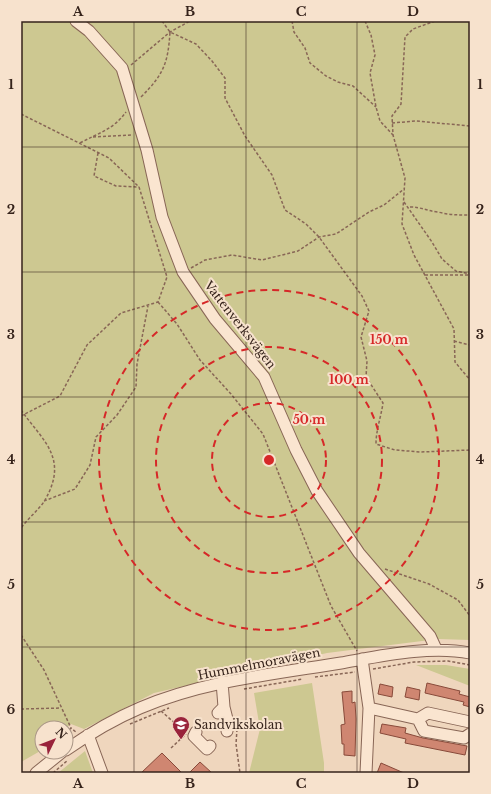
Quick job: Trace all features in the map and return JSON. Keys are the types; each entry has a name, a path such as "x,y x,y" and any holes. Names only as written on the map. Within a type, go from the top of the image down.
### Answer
{"street":[{"name":"Vattenverksvägen","path":"76,21 89,31 124,72 143,135 162,217 183,272 215,319 264,377 296,450 317,490 359,553 430,636 436,649"},
{"name":"Hummelmoravägen","path":"74,746 88,735 140,708 182,693 222,682 362,659 436,649 470,653"},
{"path":"362,659 369,708 366,773"},
{"path":"222,682 221,710 228,723 226,731"},
{"path":"369,708 418,719 428,713 470,722"},
{"path":"418,719 424,731 464,738 470,734"},
{"path":"196,732 194,736 207,749 210,746"},
{"path":"88,735 102,773"},
{"name":"Hummelmoravägen","path":"36,773 56,760"}],"path":[{"path":"162,21 170,32 196,44 212,60 225,78 225,98 245,136 272,175 285,210 306,224 319,237 362,296 369,311 361,337 367,362 366,377 383,403 381,421 376,432 376,444 395,450 421,452 470,450"},
{"path":"124,72 170,32 190,21"},
{"path":"292,21 294,32 305,48 310,62 326,76 338,82 353,86 376,107"},
{"path":"365,21 372,35 375,55 370,73 376,107 380,121 392,135"},
{"path":"435,21 413,29 405,37 401,104 392,116 392,135 405,178 402,224 414,255 454,329 455,362 470,380"},
{"path":"79,143 104,132 119,121 148,89 164,68 169,55 170,32"},
{"path":"21,114 109,158 139,187 167,277 158,302 121,313 87,344 60,396 21,416"},
{"path":"392,123 416,121 470,126"},
{"path":"91,137 143,135"},
{"path":"98,153 94,176 116,186 139,187"},
{"path":"183,272 205,260 232,255 262,260 298,251 319,237 336,234 369,212 384,205 404,189"},
{"path":"403,201 410,207 442,259 456,271 470,274"},
{"path":"410,207 420,207 452,215 470,215"},
{"path":"425,275 470,274"},
{"path":"158,302 177,324 200,360 231,394 263,434 331,606 362,659"},
{"path":"44,501 75,489 90,465 96,437 117,415 136,387 138,364 148,306"},
{"path":"454,341 470,344"},
{"path":"21,410 42,435 53,456 54,479 44,501 21,528"},
{"path":"372,570 377,566 429,584 458,600 470,616"},
{"path":"21,635 44,670 67,720"},
{"path":"238,690 424,662 448,661 470,665"},
{"path":"129,724 173,706"},
{"path":"21,709 61,708"},
{"path":"161,711 187,733 171,748"},
{"path":"53,773 61,760"}],"shaded area":[{"path":"21,21 470,21 470,640 438,639 327,653 154,693 84,729 74,725 74,720 34,720 34,755 21,762"},
{"path":"416,665 446,665 470,669 470,686"},
{"path":"312,683 324,763 324,773 249,773 260,729 254,693"},
{"path":"85,751 93,773 58,773"}],"building":[{"path":"427,683 460,691 459,694 470,697 470,707 463,705 464,702 425,693"},
{"path":"380,684 393,687 392,697 378,694"},
{"path":"407,687 420,690 419,700 405,697"},
{"path":"352,691 352,703 355,702 356,719 355,756 344,755 341,725 345,724 342,692"},
{"path":"382,724 406,728 405,733 423,738 467,746 465,755 405,743 406,739 380,733"},
{"path":"162,753 182,773 141,773"},
{"path":"200,762 212,773 189,773"},
{"path":"381,763 404,773 377,773"}],"place":[{"name":"Sandvikskolan","path":"181,740"}]}
